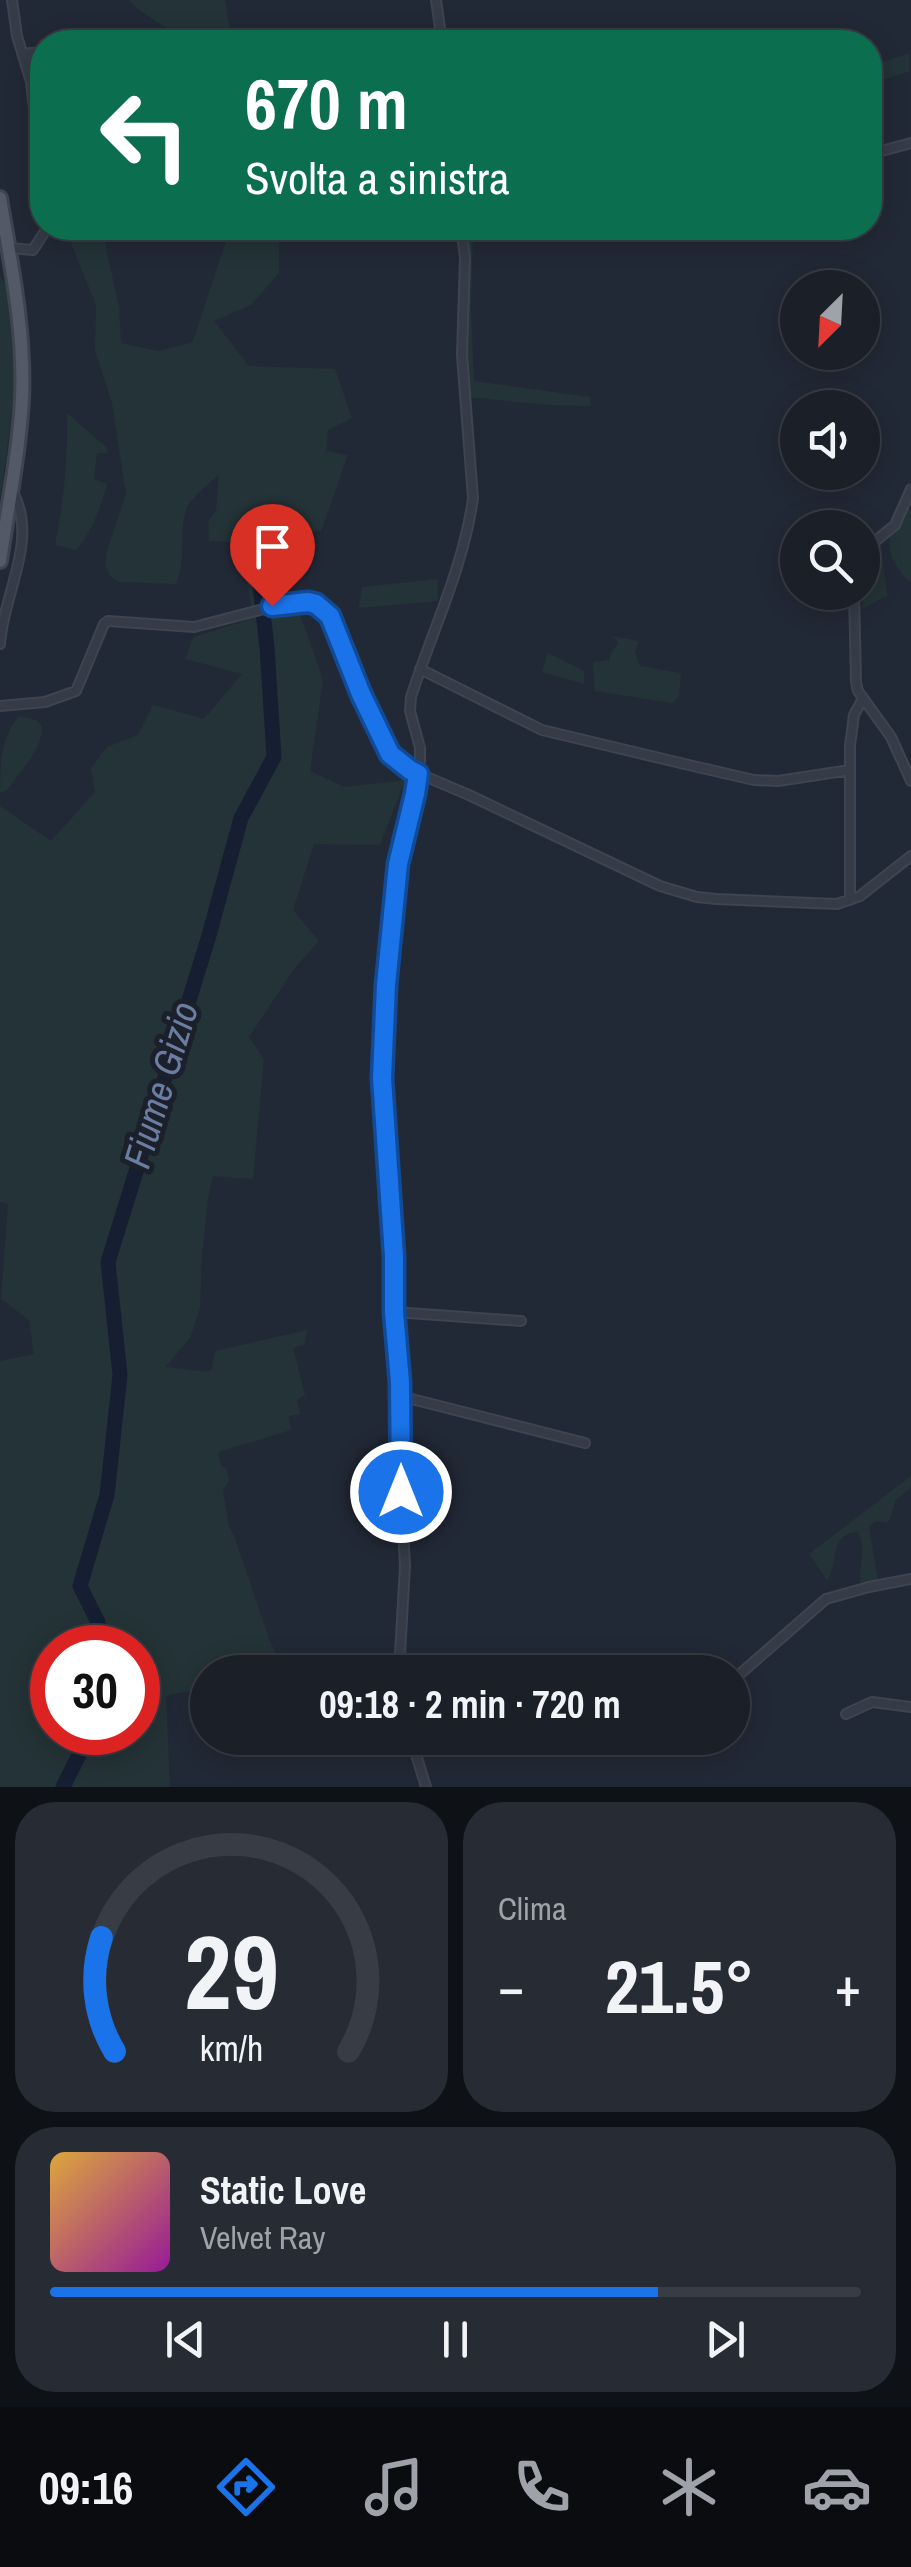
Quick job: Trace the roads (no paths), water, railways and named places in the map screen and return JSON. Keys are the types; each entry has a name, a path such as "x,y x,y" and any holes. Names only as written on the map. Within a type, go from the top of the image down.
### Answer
{"main road":[{"path":"0,198 21,342 22,397 0,561"}],"street":[{"path":"12,0 17,36 30,76"},
{"path":"436,0 440,30"},
{"path":"23,54 30,53"},
{"path":"882,151 911,143"},
{"path":"8,248 33,250 39,240"},
{"path":"400,1655 405,1566 394,1256 382,1078 386,985 398,864 418,774 420,748 410,711 412,697 450,588 473,498 462,355 462,240"},
{"path":"0,644 1,624 23,543 23,528 11,488"},
{"path":"880,537 895,525 911,490"},
{"path":"0,706 46,702 76,691 108,621 194,626 256,609 308,602 330,616 390,754 410,770 679,893 716,900 837,904 871,889 911,856"},
{"path":"854,610 856,682 891,737 911,780"},
{"path":"420,669 542,730 693,766 754,780 778,781 850,770"},
{"path":"850,900 850,770 854,715 863,698"},
{"path":"394,1312 521,1322"},
{"path":"400,1396 584,1443"},
{"path":"750,1666 826,1600 911,1579"},
{"path":"846,1714 872,1702 911,1707"},
{"path":"416,1755 426,1787"}],"waterway":[{"name":"Fiume Gizio","path":"98,1625 80,1586 107,1495 120,1375 108,1262 208,939 241,818 274,757 253,526"},
{"name":"Fiume Gizio","path":"63,1787 79,1755"}]}
